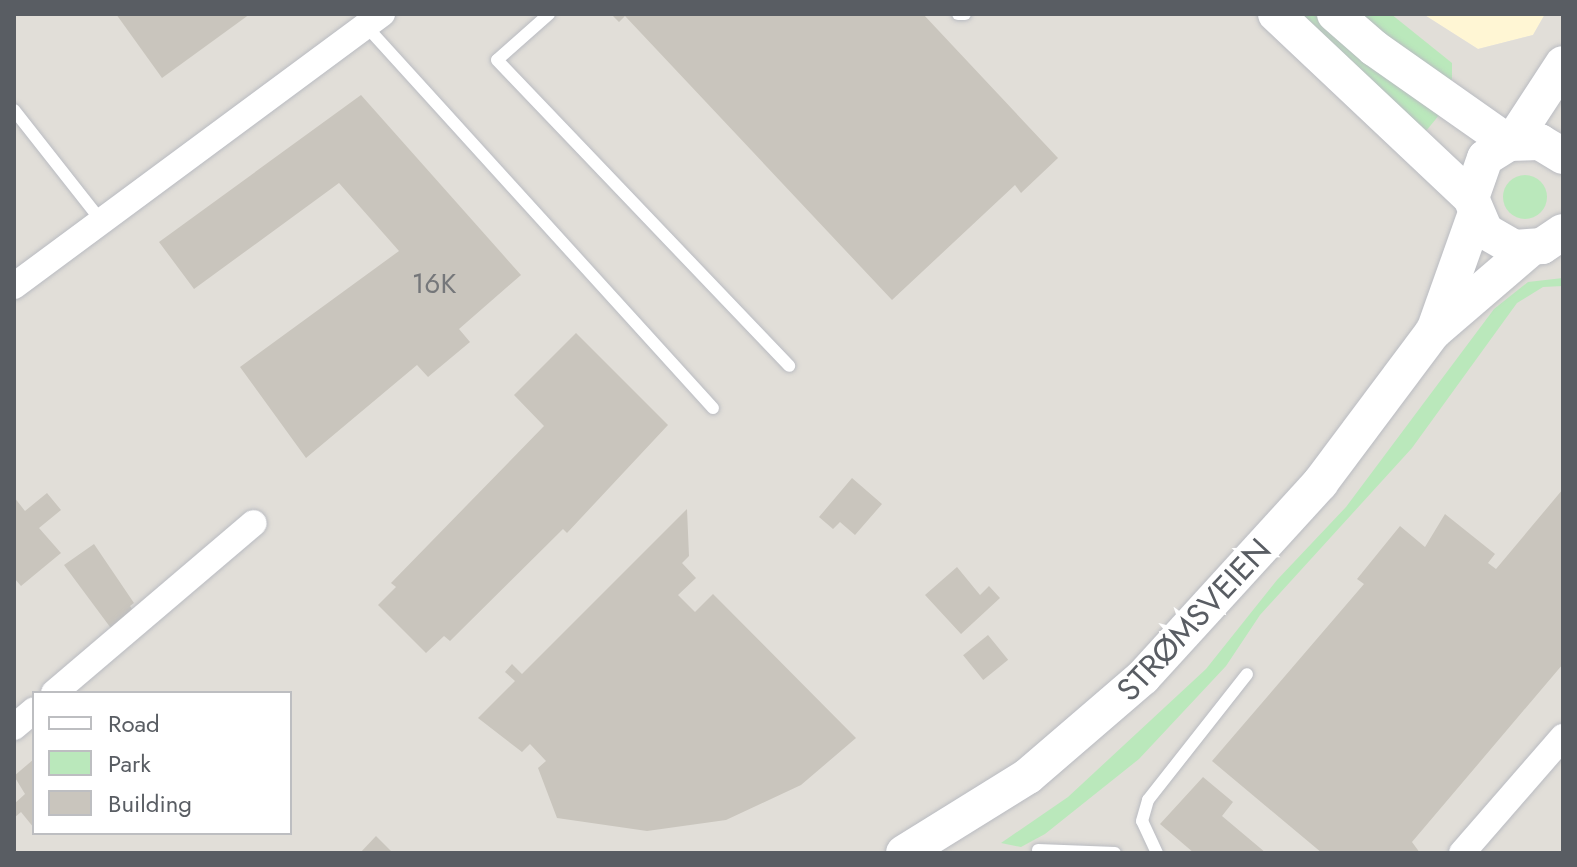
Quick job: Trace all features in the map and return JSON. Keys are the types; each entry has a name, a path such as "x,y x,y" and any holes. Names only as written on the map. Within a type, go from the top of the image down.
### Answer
{"main road":[{"path":"1276,14 1473,207 1498,241 1550,245"},
{"path":"1335,14 1410,75 1510,143 1540,142 1563,156"},
{"path":"1510,143 1563,64"},
{"name":"STRØMSVEIEN","path":"1433,332 1473,207 1485,158 1510,143"},
{"name":"STRØMSVEIEN","path":"904,853 1028,776 1143,677 1320,483 1433,332 1550,245"}],"street":[{"path":"14,286 374,20"},
{"path":"56,691 254,523"},
{"path":"14,727 32,712"},
{"path":"1462,853 1563,737"}],"lane":[{"path":"549,14 497,60 789,366"},
{"path":"958,14 965,14"},
{"path":"374,20 713,408"},
{"path":"14,110 103,223"},
{"path":"1157,853 1142,821 1148,800 1247,674"},
{"path":"1038,850 1115,853"}],"shaded area":[{"path":"14,14 1423,14 1478,49 1533,35 1545,14 1563,14 1563,853 14,853"},
{"path":"1423,14 1545,14 1533,35 1478,49"}],"green space":[{"path":"1296,14 1313,14 1440,114 1426,131"},
{"path":"1355,14 1391,14 1452,63 1452,80 1448,85"},
{"path":"1525,175 1541,181 1547,197 1541,213 1525,219 1509,213 1503,197 1509,181"},
{"path":"1563,278 1563,286 1543,287 1517,303 1412,448 1260,615 1226,666 1139,759 1045,834 1021,847 1001,843 1068,797 1206,669 1277,580 1346,507 1494,309 1528,282"}],"building":[{"path":"116,14 250,14 162,78"},
{"path":"923,14 1058,158 1021,193 1015,185 892,300 625,16 619,22 613,16"},
{"path":"361,95 521,275 459,329 470,342 428,377 417,365 306,458 240,367 399,251 339,183 194,289 159,242"},
{"path":"576,333 668,425 567,533 563,529 450,641 444,636 426,653 378,605 396,587 391,583 544,426 514,395"},
{"path":"852,478 882,504 855,535 840,522 833,529 819,517"},
{"path":"1563,489 1563,664 1412,842 1420,853 1322,853 1212,761 1364,584 1357,579 1400,526 1425,547 1445,514 1495,554 1488,563 1496,569"},
{"path":"47,493 61,510 39,528 61,553 21,586 14,578 14,497 25,511"},
{"path":"687,509 689,556 682,563 696,578 678,595 695,612 713,594 856,738 801,785 726,820 647,831 557,818 538,768 546,761 530,744 522,752 478,718 515,681 505,672 512,664 522,674"},
{"path":"94,544 134,603 130,606 136,615 113,631 64,565"},
{"path":"957,567 980,595 989,586 1000,598 961,634 925,595"},
{"path":"988,635 1008,660 983,680 963,655"},
{"path":"32,761 32,826 21,812 14,818 14,804 25,794 14,776"},
{"path":"1203,777 1233,802 1222,816 1266,853 1194,853 1160,824"},
{"path":"376,836 393,853 360,853"}]}
